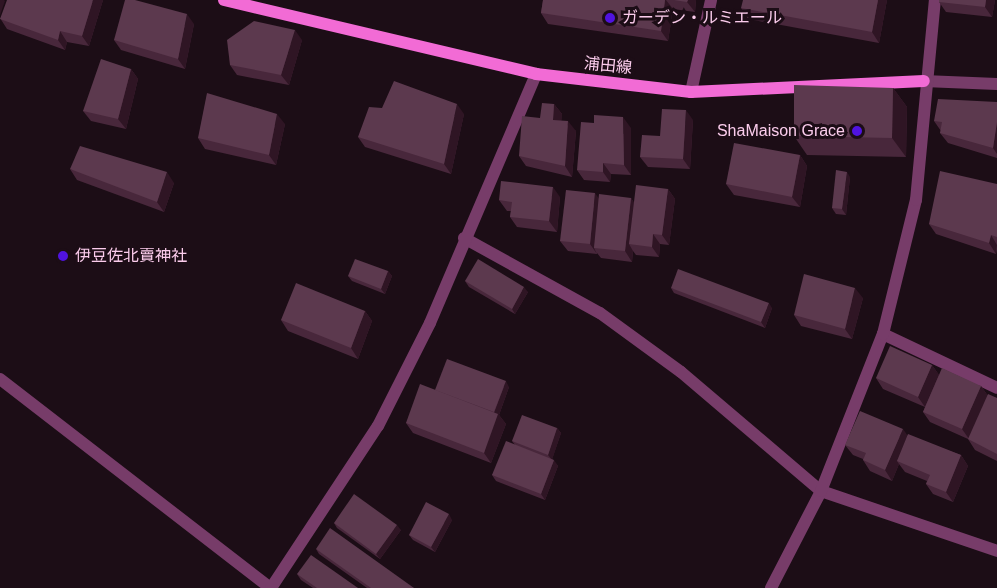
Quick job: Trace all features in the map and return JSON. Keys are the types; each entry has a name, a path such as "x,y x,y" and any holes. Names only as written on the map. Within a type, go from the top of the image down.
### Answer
{"street":[{"name":"浦田線","path":"224,0 536,74 692,92 924,81 997,84"},
{"path":"692,92 711,0"},
{"path":"771,588 821,491 883,334 916,200 924,81 935,0"},
{"path":"0,379 270,588 378,426 430,323 464,238 536,74"},
{"path":"464,238 609,319 681,372 821,491 997,551"},
{"path":"883,334 997,388"}],"building":[{"path":"7,0 93,0 82,36 60,31 58,40 0,19"},
{"path":"125,0 135,0 187,14 178,59 114,40"},
{"name":"ガーデン・ルミエール","path":"543,0 665,0 661,31 541,13"},
{"path":"743,0 878,0 872,32 741,8"},
{"path":"939,0 986,0 985,7 939,2"},
{"path":"254,21 295,30 281,75 230,65 227,40"},
{"path":"101,59 131,69 118,119 83,111"},
{"path":"394,81 457,104 444,164 358,137 369,107 382,108"},
{"path":"794,85 893,88 892,138 794,136"},
{"path":"207,93 277,114 269,155 198,138"},
{"path":"938,99 997,102 993,148 940,133 942,122 934,121"},
{"path":"542,103 554,104 553,120 568,121 565,166 519,156 522,116 540,118"},
{"path":"662,109 686,110 683,159 640,157 642,135 660,136"},
{"path":"594,115 623,117 624,165 603,163 603,172 577,170 581,122 594,123"},
{"path":"734,143 800,155 792,197 726,184"},
{"path":"80,146 167,172 157,202 70,169"},
{"path":"836,170 847,172 842,209 832,208"},
{"path":"940,171 997,184 997,237 991,235 989,243 929,224"},
{"path":"501,181 553,187 549,221 510,217 512,202 499,200"},
{"path":"636,185 668,189 662,235 653,234 652,247 629,244"},
{"path":"566,190 595,193 590,244 560,241"},
{"path":"599,194 631,198 625,251 594,248"},
{"path":"355,259 388,271 381,289 348,276"},
{"path":"478,259 524,287 512,309 465,281"},
{"path":"678,269 769,303 761,322 671,288"},
{"path":"804,274 855,288 845,329 794,315"},
{"path":"296,283 365,311 351,348 281,320"},
{"path":"890,346 932,365 918,397 876,378"},
{"path":"447,359 506,381 494,412 435,390"},
{"path":"942,368 981,386 962,429 923,412"},
{"path":"420,384 498,414 484,453 406,423"},
{"path":"988,394 997,398 997,454 968,439"},
{"path":"860,411 903,429 885,470 863,460 866,453 845,445"},
{"path":"522,415 557,428 548,455 512,441"},
{"path":"908,434 961,455 946,492 926,484 930,475 897,461"},
{"path":"506,441 554,460 541,494 492,475"},
{"path":"354,494 397,525 376,554 334,523"},
{"path":"426,502 449,514 431,547 409,535"},
{"path":"330,528 414,588 371,588 316,549"},
{"path":"311,555 358,588 317,588 297,574"}],"place":[{"name":"ガーデン・ルミエール","path":"610,18"},
{"name":"ShaMaison Grace","path":"857,131"},
{"name":"伊豆佐北賣神社","path":"63,256"}]}
